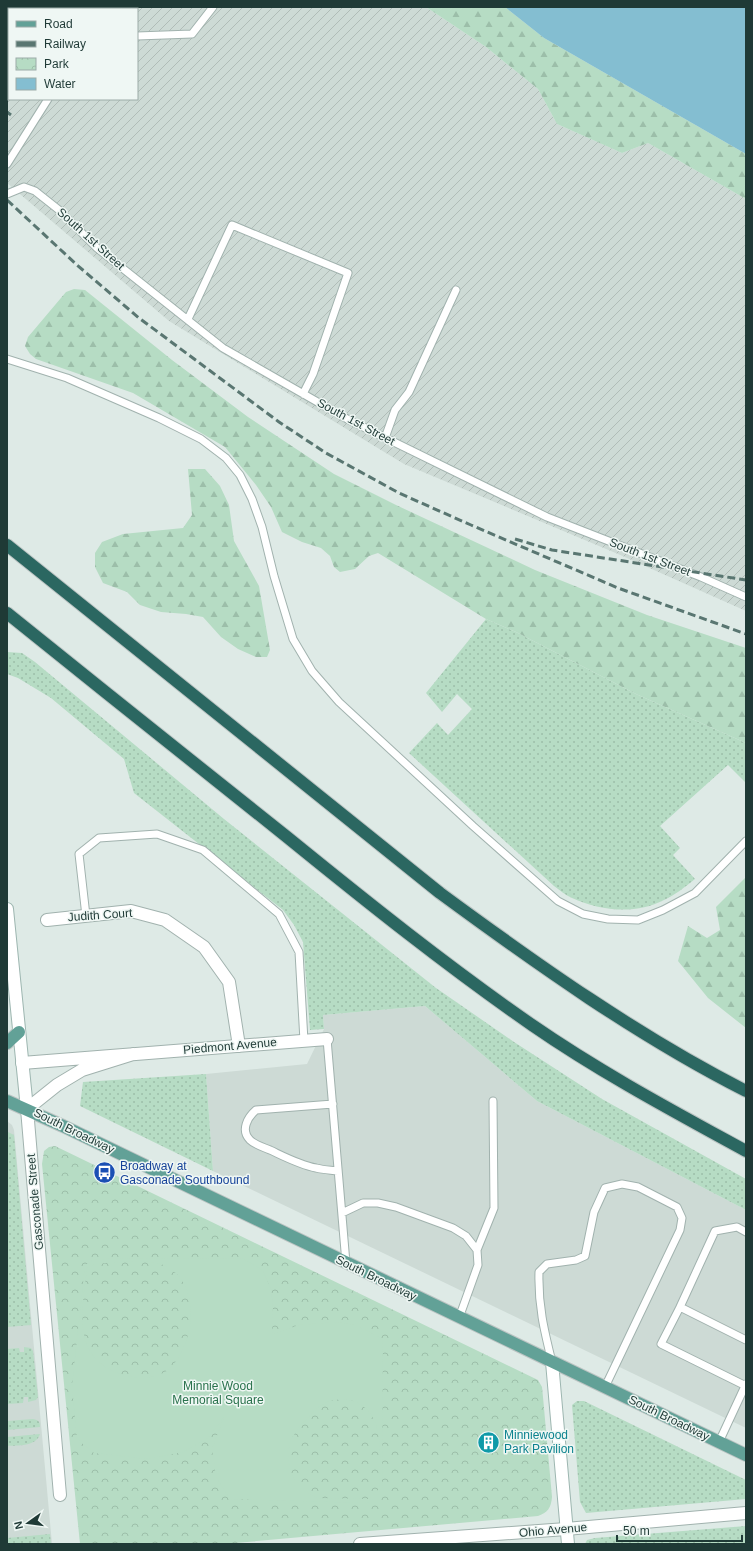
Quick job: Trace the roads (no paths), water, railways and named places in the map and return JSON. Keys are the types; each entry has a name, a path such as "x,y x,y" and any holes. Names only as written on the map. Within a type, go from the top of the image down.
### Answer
{"highway":[{"path":"7,545 434,888 513,946 588,998 666,1046 746,1091"},
{"path":"7,613 380,912 459,973 533,1026 610,1075 689,1120 746,1150"}],"main road":[{"path":"7,1043 19,1032"},
{"name":"South Broadway","path":"7,1100 746,1455"}],"street":[{"name":"Gasconade Street","path":"7,909 27,1109 60,1495"},
{"name":"Judith Court","path":"47,920 131,911 164,920 204,947 228,982 239,1046"},
{"name":"Piedmont Avenue","path":"22,1063 327,1039"},
{"name":"Piedmont Avenue","path":"27,1109 57,1085 82,1070 133,1054"},
{"path":"552,1362 568,1544"},
{"name":"Ohio Avenue","path":"360,1544 441,1541 746,1513"}],"lane":[{"path":"138,36 192,34 213,7"},
{"path":"7,164 47,100"},
{"name":"South 1st Street","path":"7,194 24,187 35,191 59,210 97,248 223,348 349,420 547,517 701,577 746,597"},
{"path":"188,319 232,225 348,273 313,374 304,394"},
{"path":"385,438 395,410 409,392 456,290"},
{"path":"7,359 67,378 159,418 201,439 226,458 240,475 252,499 262,527 274,576 293,639 312,672 339,702 473,826 558,901 583,914 608,919 638,920 663,910 694,893 746,842"},
{"path":"86,916 79,854 99,838 157,834 203,850 279,914 299,952 304,1041"},
{"path":"327,1039 346,1263"},
{"path":"459,1318 478,1265 477,1250 494,1208 493,1101"},
{"path":"333,1104 256,1110 248,1118 246,1128 250,1140 260,1146 310,1166 338,1170"},
{"path":"552,1362 541,1320 538,1292 539,1272 547,1264 576,1260 585,1256 594,1212 605,1188 622,1184 638,1187 677,1207 682,1218 680,1230 605,1387"},
{"path":"342,1213 363,1203 378,1202 453,1228 466,1236 477,1250"},
{"path":"718,1442 746,1385 661,1344 715,1231 737,1227 746,1232"},
{"path":"680,1307 746,1340"}],"water":[{"path":"505,7 746,7 746,154 544,38"}],"railway":[{"path":"7,112 11,115"},
{"path":"7,200 77,265 139,318 279,422 326,453 399,493 471,525 618,588 746,634"},
{"path":"515,539 552,550 746,580"}],"place":[{"name":"Broadway at Gasconade Southbound","path":"105,1173"},
{"name":"Minniewood Park Pavilion","path":"489,1442"}],"park label":[{"name":"Minnie Wood Memorial Square","path":"218,1393"}]}
